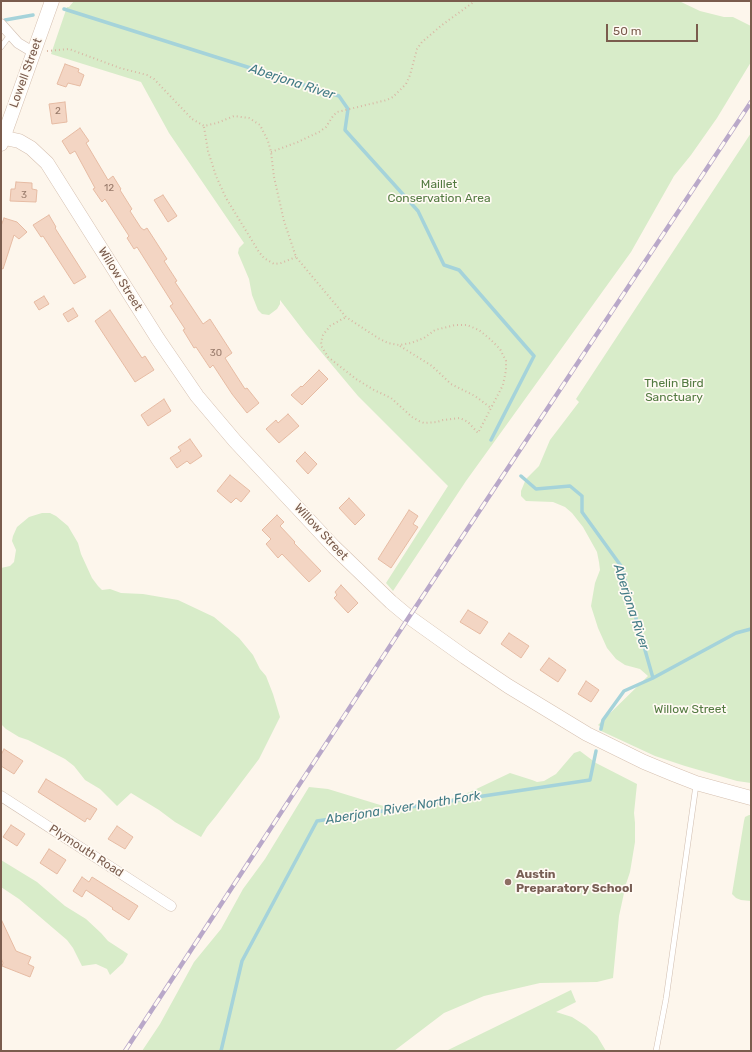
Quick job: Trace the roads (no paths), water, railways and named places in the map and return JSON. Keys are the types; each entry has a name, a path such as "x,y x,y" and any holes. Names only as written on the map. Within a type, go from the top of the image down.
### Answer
{"main road":[{"name":"Lowell Street","path":"2,139 52,1"},
{"name":"Willow Street","path":"2,139 19,141 31,148 46,163 158,339 197,396 235,441 353,566 381,592 425,629 465,657 534,702 587,734 644,762 696,783 751,798"}],"street":[{"path":"1,24 18,43 33,52"},
{"name":"Plymouth Road","path":"1,796 171,906"}],"lane":[{"path":"1,47 10,35"},
{"path":"656,1051 666,999 696,783"}],"waterway":[{"name":"Aberjona River","path":"64,9 339,96 348,109 345,130 418,211 444,265 459,270 534,356 491,440"},
{"name":"Aberjona River","path":"5,20 33,15"},
{"name":"Aberjona River","path":"521,476 536,489 570,486 582,496 582,512 621,566 653,678"},
{"path":"601,729 603,720 624,691 653,678 736,633 751,629"},
{"name":"Aberjona River North Fork","path":"221,1051 242,961 317,821 590,780 596,751"}],"railway":[{"path":"125,1051 409,617 751,102"}],"place":[{"name":"Austin Preparatory School","path":"508,882"}],"park label":[{"name":"Maillet Conservation Area","path":"439,192"},
{"name":"Thelin Bird Sanctuary","path":"674,391"}]}
